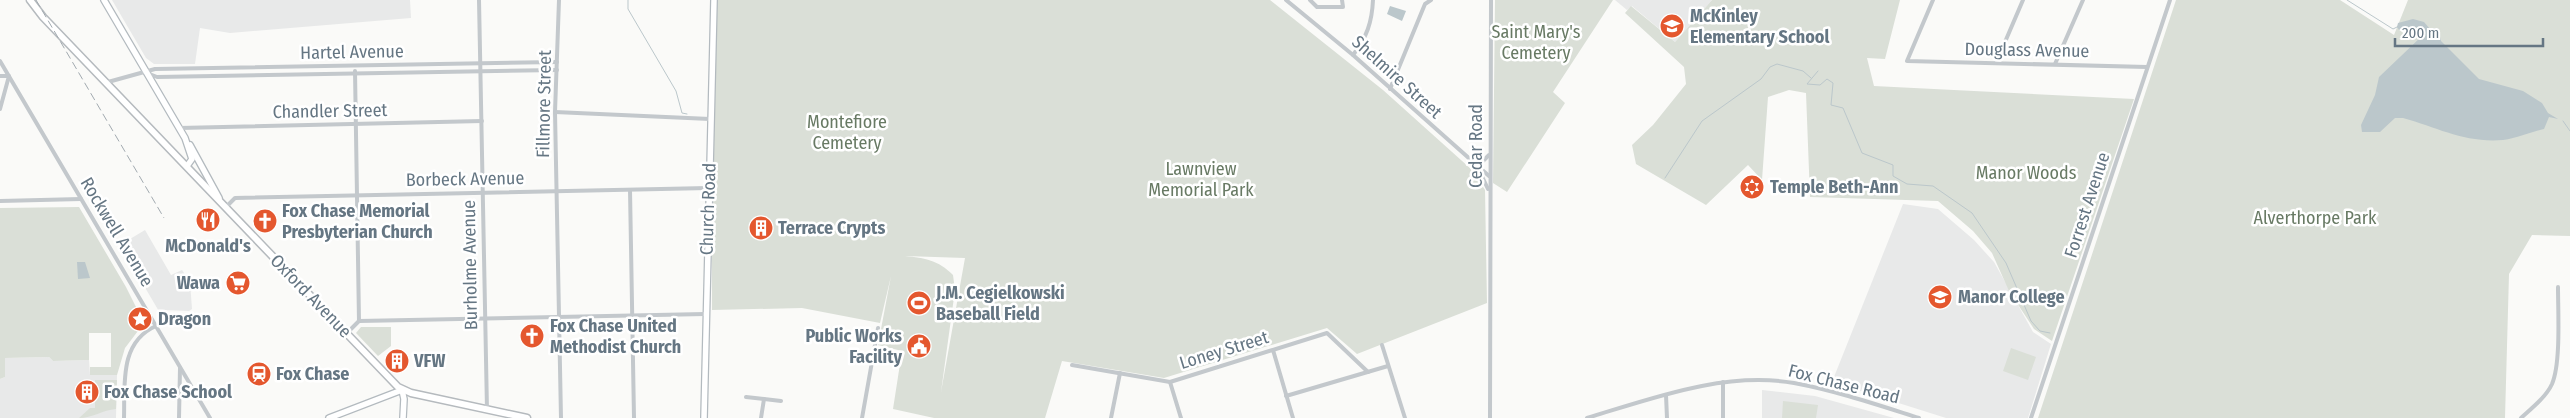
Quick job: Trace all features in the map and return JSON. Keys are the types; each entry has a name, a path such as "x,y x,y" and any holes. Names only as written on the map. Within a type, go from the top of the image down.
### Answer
{"main road":[{"name":"Oxford Avenue","path":"30,0 346,334 402,390"},
{"path":"402,390 527,418"}],"street":[{"path":"104,0 185,138 195,151 220,200"},
{"name":"Burholme Avenue","path":"479,0 487,410"},
{"name":"Fillmore Street","path":"559,0 555,112 561,418"},
{"name":"Church Road","path":"704,418 708,188 714,0"},
{"name":"Shelmire Street","path":"1286,0 1353,55 1489,176"},
{"path":"1310,0 1317,7 1343,6 1342,0"},
{"path":"1353,55 1367,34 1372,20 1373,0"},
{"path":"1390,89 1425,4 1431,0"},
{"name":"Cedar Road","path":"1490,418 1489,155 1491,0"},
{"name":"Douglass Avenue","path":"1933,0 1907,61 2147,67"},
{"path":"1996,63 2023,0"},
{"path":"2055,64 2082,0"},
{"name":"Forrest Avenue","path":"2031,418 2170,0"},
{"name":"Rockwell Avenue","path":"0,61 210,418"},
{"name":"Hartel Avenue","path":"108,82 147,73 155,69 557,62"},
{"path":"355,66 359,321"},
{"name":"Hartel Avenue","path":"147,73 157,76 557,70"},
{"path":"0,76 9,76 0,109"},
{"path":"555,112 710,119"},
{"name":"Chandler Street","path":"179,128 482,122"},
{"path":"185,138 192,157 187,166"},
{"path":"1489,155 1482,162 1475,164 1489,191"},
{"name":"Borbeck Avenue","path":"226,207 235,198 708,188"},
{"path":"630,190 634,418"},
{"path":"0,201 81,199"},
{"path":"2521,418 2544,396 2552,384 2556,367 2558,287"},
{"path":"346,334 359,321 705,314"},
{"path":"124,418 125,364 138,339 145,331 156,326"},
{"path":"862,418 878,328"},
{"name":"Loney Street","path":"1072,365 1170,382 1327,332 1368,372"},
{"path":"1382,345 1403,418"},
{"path":"1273,350 1293,418"},
{"path":"1286,396 1388,366"},
{"path":"179,418 180,367"},
{"path":"1111,418 1120,373"},
{"name":"Fox Chase Road","path":"1587,418 1666,395 1723,382 1756,380 1793,383 1847,396 1919,418"},
{"path":"1170,382 1181,418"},
{"path":"1723,382 1723,418"},
{"path":"329,418 402,390 404,399 403,418"},
{"path":"1666,395 1666,418"},
{"path":"746,397 781,401"},
{"path":"761,418 764,399"},
{"path":"1610,411 1610,418"}],"shaded area":[{"path":"112,0 410,0 411,18 230,33 200,28 195,64 154,64 146,58"},
{"name":"McKinley Elementary School","path":"1615,0 1712,0 1675,42 1632,6 1627,10"},
{"path":"1390,6 1406,11 1402,21 1387,14"},
{"path":"2413,19 2424,22 2430,29 2438,28 2441,41 2479,79 2523,91 2542,103 2548,113 2558,119 2549,117 2544,129 2503,140 2464,137 2403,118 2395,118 2380,132 2362,132 2361,125 2375,95 2379,77 2423,35 2417,28 2399,30 2397,27 2398,23"},
{"name":"Manor College","path":"1903,204 1938,209 1974,240 1994,262 2033,332 2051,344 2028,418 1946,418 1832,382"},
{"path":"145,230 171,275 182,270 190,282 192,309 189,311 164,310 160,313 120,245"},
{"path":"77,262 85,262 90,278 78,279"},
{"path":"49,357 53,361 89,360 90,375 117,375 116,418 0,418 0,379 5,377 5,358"},
{"path":"1762,390 1815,396 1894,418 1762,418"}],"green space":[{"name":"Lawnview Memorial Park","path":"717,0 1270,0 1383,90 1471,169 1485,190 1487,303 1357,354 1327,328 1164,378 1062,361 1045,418 934,418 893,409 902,351 878,345 891,276 880,323 802,308 712,310 712,209","holes":["905,256 965,258 941,392 955,290 953,275 942,266 931,261"]},
{"name":"Saint Mary's Cemetery","path":"1495,0 1613,0 1553,92 1565,103 1507,192 1493,183"},
{"name":"Manor Woods","path":"1712,0 1900,0 1885,59 1867,58 1874,86 2134,99 2052,341 2034,329 2009,291 1992,253 1973,231 1938,201 1810,197 1806,93 1789,90 1768,97 1762,180 1748,165 1706,205 1636,164 1632,145 1653,125 1686,84 1684,67 1625,13 1631,6 1675,42"},
{"name":"Alverthorpe Park","path":"2176,0 2340,0 2394,35 2408,0 2570,0 2570,236 2532,235 2509,274 2505,418 2038,418"},
{"path":"79,207 126,287 144,323 125,348 117,375 90,375 90,367 111,367 111,333 89,333 89,360 53,361 49,357 5,358 5,377 0,379 0,208"},
{"path":"361,327 391,327 391,346 378,356 356,333"},
{"path":"2011,348 2036,357 2028,380 2003,371"},
{"path":"95,380 117,380 116,409 79,418 90,408 95,408"},
{"path":"1783,401 1818,405 1816,418 1782,418"}],"waterway":[{"path":"628,0 628,9 676,91 682,113 687,114"},
{"path":"2347,0 2393,29 2399,26"},
{"path":"1665,178 1702,121 1761,79 1770,67 1777,64 1803,71 1811,78"},
{"path":"1818,71 1807,84 1820,85 1827,79 1833,83 1831,105 1843,108 1862,153 1893,165 1893,176 1907,184 1933,186 1972,213 2006,263 2031,321 2040,331 2050,333"},
{"path":"2563,121 2570,131"}],"railway":[{"path":"36,0 164,218"}],"place":[{"name":"McKinley Elementary School","path":"1672,26"},
{"name":"Temple Beth-Ann","path":"1752,187"},
{"name":"McDonald's","path":"208,220"},
{"name":"Fox Chase Memorial Presbyterian Church","path":"265,221"},
{"name":"Terrace Crypts","path":"761,228"},
{"name":"Wawa","path":"238,283"},
{"name":"Manor College","path":"1940,297"},
{"name":"J.M. Cegielkowski Baseball Field","path":"919,303"},
{"name":"Dragon","path":"140,319"},
{"name":"Fox Chase United Methodist Church","path":"532,336"},
{"name":"Public Works Facility","path":"919,346"},
{"name":"VFW","path":"397,361"},
{"name":"Fox Chase","path":"259,374"},
{"name":"Fox Chase School","path":"87,392"}],"park label":[{"name":"Montefiore Cemetery","path":"847,132"}]}
